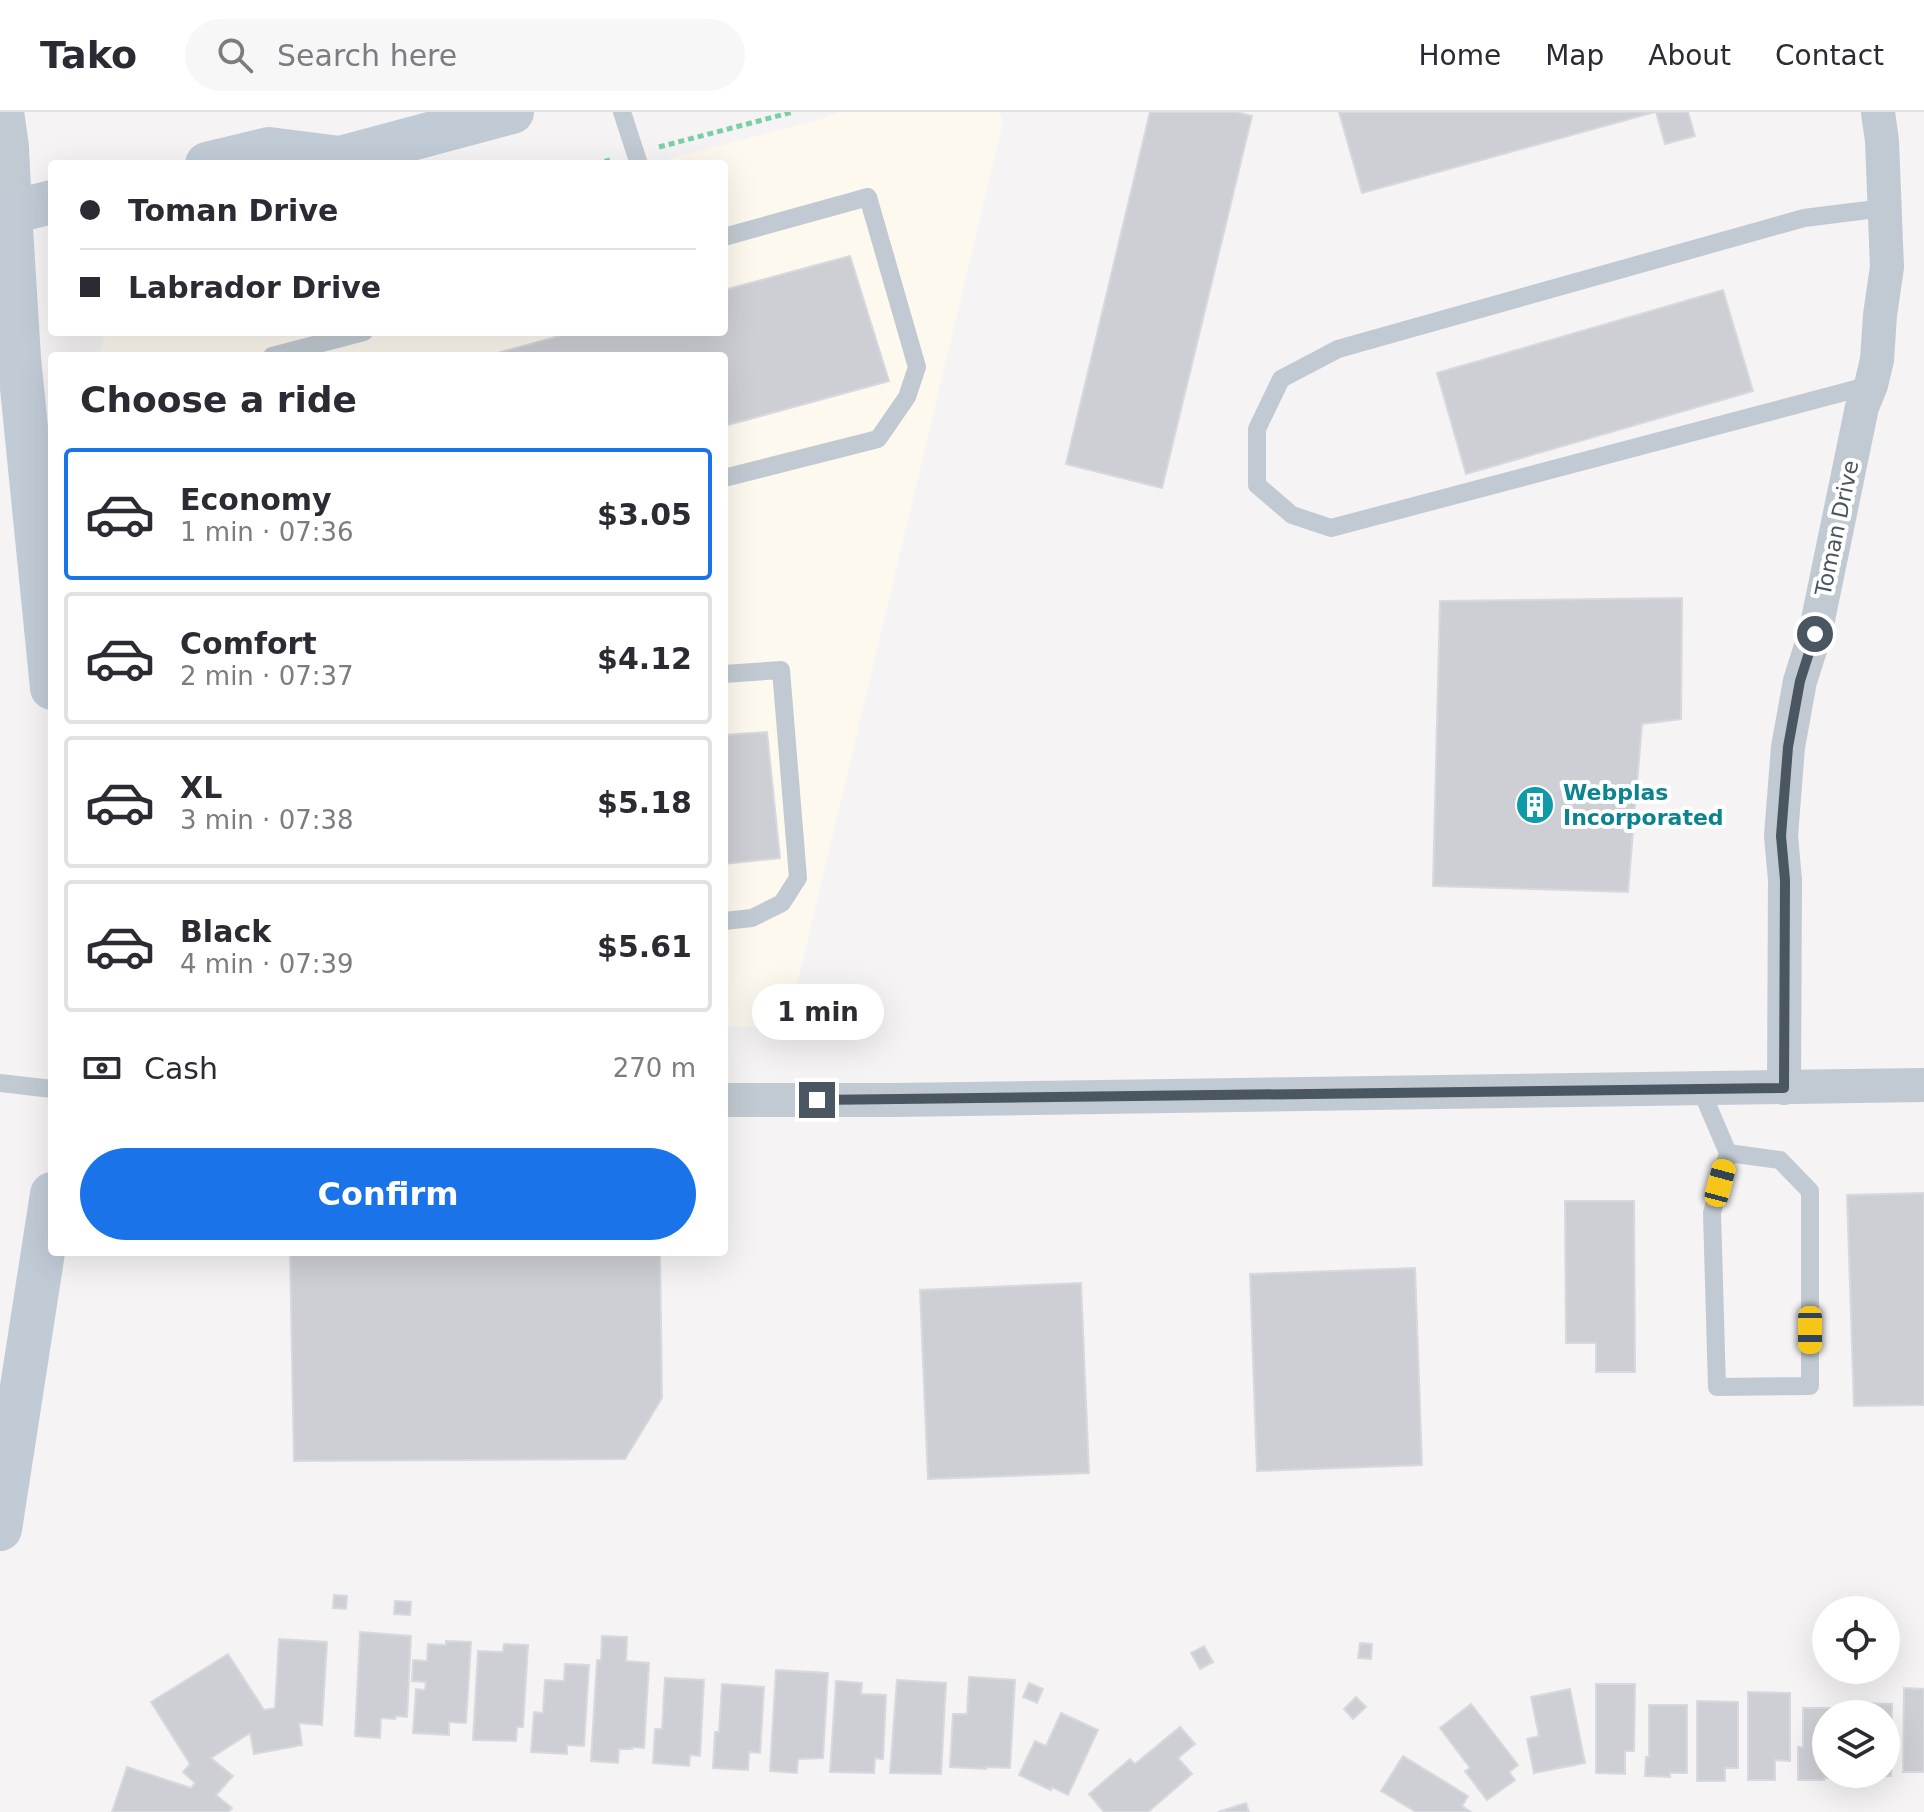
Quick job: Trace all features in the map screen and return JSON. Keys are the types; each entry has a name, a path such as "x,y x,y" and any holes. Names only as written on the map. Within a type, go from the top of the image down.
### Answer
{"main road":[{"path":"340,160 512,112"},
{"path":"224,160 269,149 330,160"},
{"path":"48,203 5,213 22,268 19,358 48,645"},
{"path":"0,418 30,450"},
{"path":"0,1529 48,1220"}],"street":[{"path":"2,112 7,147 5,213"},
{"name":"Toman Drive","path":"1784,1088 1785,880 1781,836 1788,747 1862,407 1877,360 1887,267 1878,112"},
{"path":"728,1093 893,1100 1924,1085"}],"lane":[{"path":"622,112 638,160"},
{"path":"728,236 868,197 917,367 907,397 878,439 728,477"},
{"path":"1871,385 1331,528 1292,515 1257,485 1257,429 1281,379 1338,349 1804,218 1884,208"},
{"path":"287,352 349,336"},
{"path":"728,674 781,670 798,878 782,903 752,918 728,921"},
{"path":"0,1083 48,1089"},
{"path":"1701,1090 1728,1153 1712,1213 1717,1387 1810,1386 1810,1191 1780,1160 1728,1153"}],"path":[{"path":"671,144 793,112"}],"shaded area":[{"path":"839,112 1000,112 1003,122 787,1027 728,1027 728,352 99,352 105,336 728,336 728,160 665,160"}],"building":[{"path":"1150,112 1236,112 1252,116 1162,488 1066,464"},
{"path":"1339,112 1655,112 1362,193"},
{"path":"1656,112 1688,112 1695,136 1665,144"},
{"path":"850,256 889,381 728,425 728,352 502,352 560,336 728,336 728,289"},
{"path":"1723,290 1753,391 1466,474 1437,373"},
{"name":"Webplas Incorporated","path":"1682,598 1681,719 1642,724 1628,892 1433,886 1440,601"},
{"path":"767,732 780,858 728,864 728,735"},
{"path":"1924,1193 1924,1405 1854,1406 1847,1195"},
{"path":"1565,1201 1634,1201 1635,1372 1596,1372 1596,1343 1566,1343"},
{"path":"290,1256 660,1256 662,1398 625,1459 294,1461"},
{"path":"1415,1268 1422,1465 1257,1471 1250,1274"},
{"path":"1081,1283 1089,1473 928,1479 920,1290"},
{"path":"334,1595 347,1596 346,1609 333,1608"},
{"path":"395,1601 411,1602 410,1615 394,1614"},
{"path":"360,1632 411,1636 407,1717 381,1718 380,1738 355,1736"},
{"path":"602,1636 627,1637 626,1661 649,1663 644,1748 619,1749 618,1763 591,1761 597,1660 601,1660"},
{"path":"279,1639 327,1642 322,1725 299,1723 302,1745 254,1754 250,1733 211,1758 233,1776 216,1795 232,1808 228,1812 112,1812 127,1767 191,1788 195,1783 183,1772 190,1764 151,1702 228,1654 264,1710 275,1708"},
{"path":"446,1641 471,1642 466,1723 449,1722 449,1735 413,1733 416,1689 425,1690 426,1682 412,1681 413,1660 427,1661 428,1644 446,1645"},
{"path":"1360,1643 1372,1644 1371,1659 1358,1658"},
{"path":"504,1644 528,1645 523,1727 517,1727 516,1741 473,1740 478,1651 503,1652"},
{"path":"1204,1646 1213,1662 1200,1669 1191,1653"},
{"path":"565,1664 589,1665 584,1746 567,1745 567,1754 531,1752 534,1712 543,1713 545,1680 564,1681"},
{"path":"776,1670 828,1673 823,1758 798,1759 797,1773 770,1771"},
{"path":"969,1677 1015,1680 1010,1768 950,1767 953,1714 967,1714"},
{"path":"665,1678 704,1680 700,1756 690,1755 689,1766 653,1763 655,1729 662,1729"},
{"path":"897,1680 946,1683 941,1774 890,1773"},
{"path":"836,1681 862,1683 861,1694 886,1695 883,1759 875,1758 874,1773 830,1772"},
{"path":"1029,1683 1043,1689 1037,1703 1023,1697"},
{"path":"722,1684 764,1687 760,1753 749,1752 748,1770 713,1768"},
{"path":"1596,1684 1635,1684 1634,1751 1625,1751 1625,1774 1596,1773"},
{"path":"1904,1688 1924,1689 1924,1772 1903,1772"},
{"path":"1570,1689 1585,1763 1534,1773 1527,1739 1539,1736 1531,1697"},
{"path":"1748,1692 1790,1693 1790,1761 1775,1760 1775,1780 1748,1780"},
{"path":"1356,1697 1366,1707 1353,1719 1344,1709"},
{"path":"1697,1701 1738,1702 1738,1768 1725,1768 1725,1781 1697,1781"},
{"path":"1471,1704 1518,1765 1509,1772 1515,1780 1487,1800 1465,1771 1470,1768 1440,1728"},
{"path":"1649,1705 1687,1705 1687,1773 1670,1773 1670,1777 1645,1776 1646,1757 1649,1757"},
{"path":"1803,1708 1812,1708 1812,1780 1798,1780 1798,1747 1803,1747"},
{"path":"1061,1713 1098,1730 1068,1795 1019,1775 1035,1741 1046,1746"},
{"path":"1180,1727 1195,1744 1178,1758 1192,1774 1148,1812 1104,1812 1089,1794 1130,1759 1135,1764"},
{"path":"1403,1756 1468,1796 1462,1806 1471,1812 1416,1812 1381,1791"},
{"path":"1246,1803 1249,1812 1218,1812"}],"place":[{"name":"Webplas Incorporated","path":"1535,805"}],"route":[{"path":"817,1100 1784,1088 1785,880 1781,836 1788,747 1800,681 1815,634"}]}
